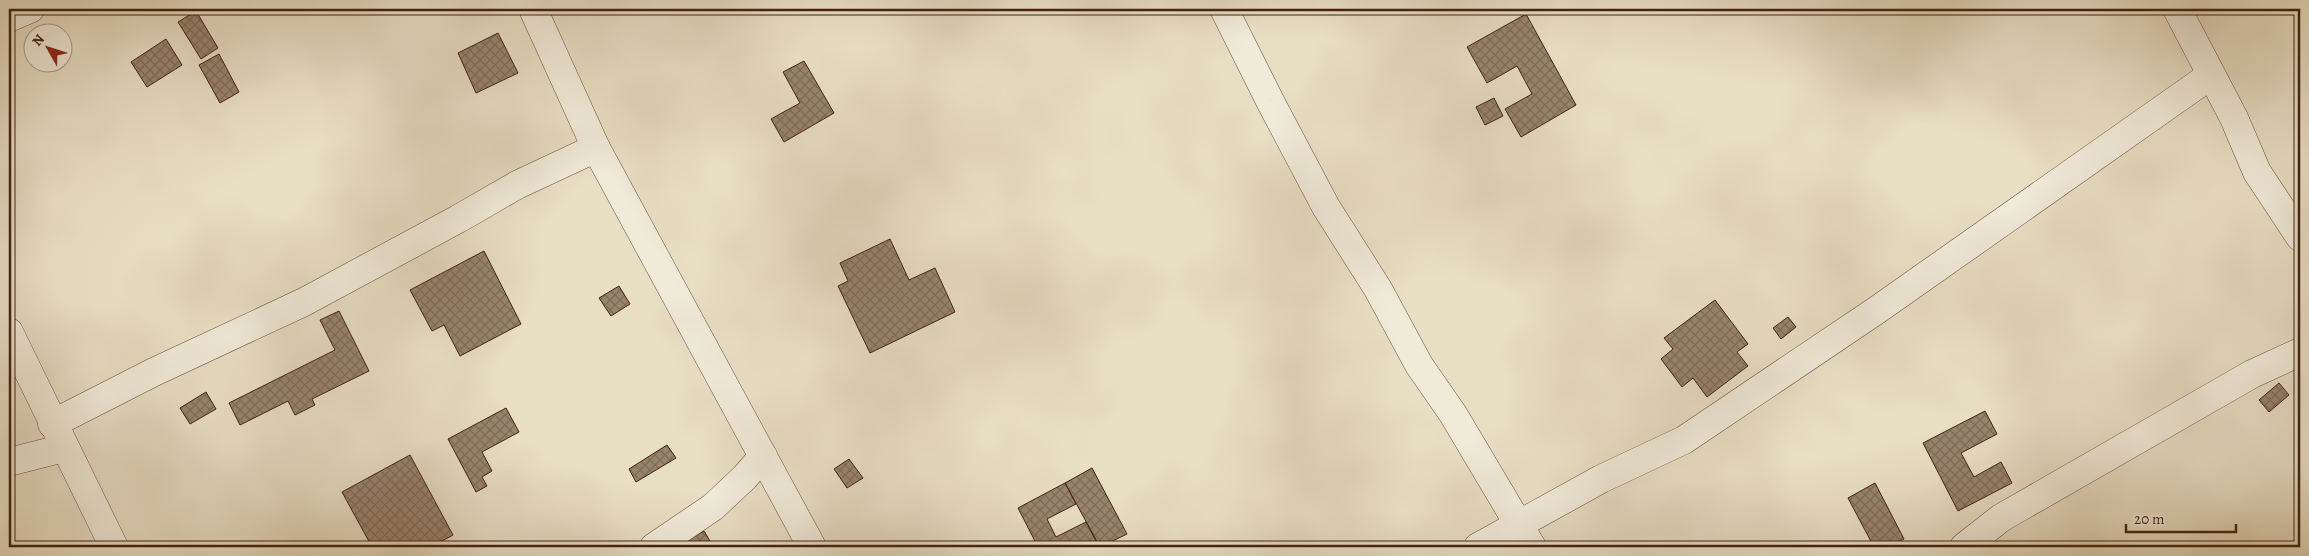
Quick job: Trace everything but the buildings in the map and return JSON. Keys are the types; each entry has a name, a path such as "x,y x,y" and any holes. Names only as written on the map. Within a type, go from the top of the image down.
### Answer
{"street":[{"path":"533,9 596,148 812,547"},
{"path":"1224,9 1326,207 1378,289 1418,365 1452,414 1532,547"},
{"path":"2177,9 2234,118 2257,172 2300,237"},
{"path":"1478,547 1601,479 1684,440 1885,304 2211,75"},
{"path":"52,424 154,372 304,302 517,185 596,148"},
{"path":"9,332 52,424 114,547"},
{"path":"1964,547 2001,518 2252,374 2300,352"},
{"path":"9,462 64,448"},
{"path":"654,547 713,507 745,477 763,456"}]}
